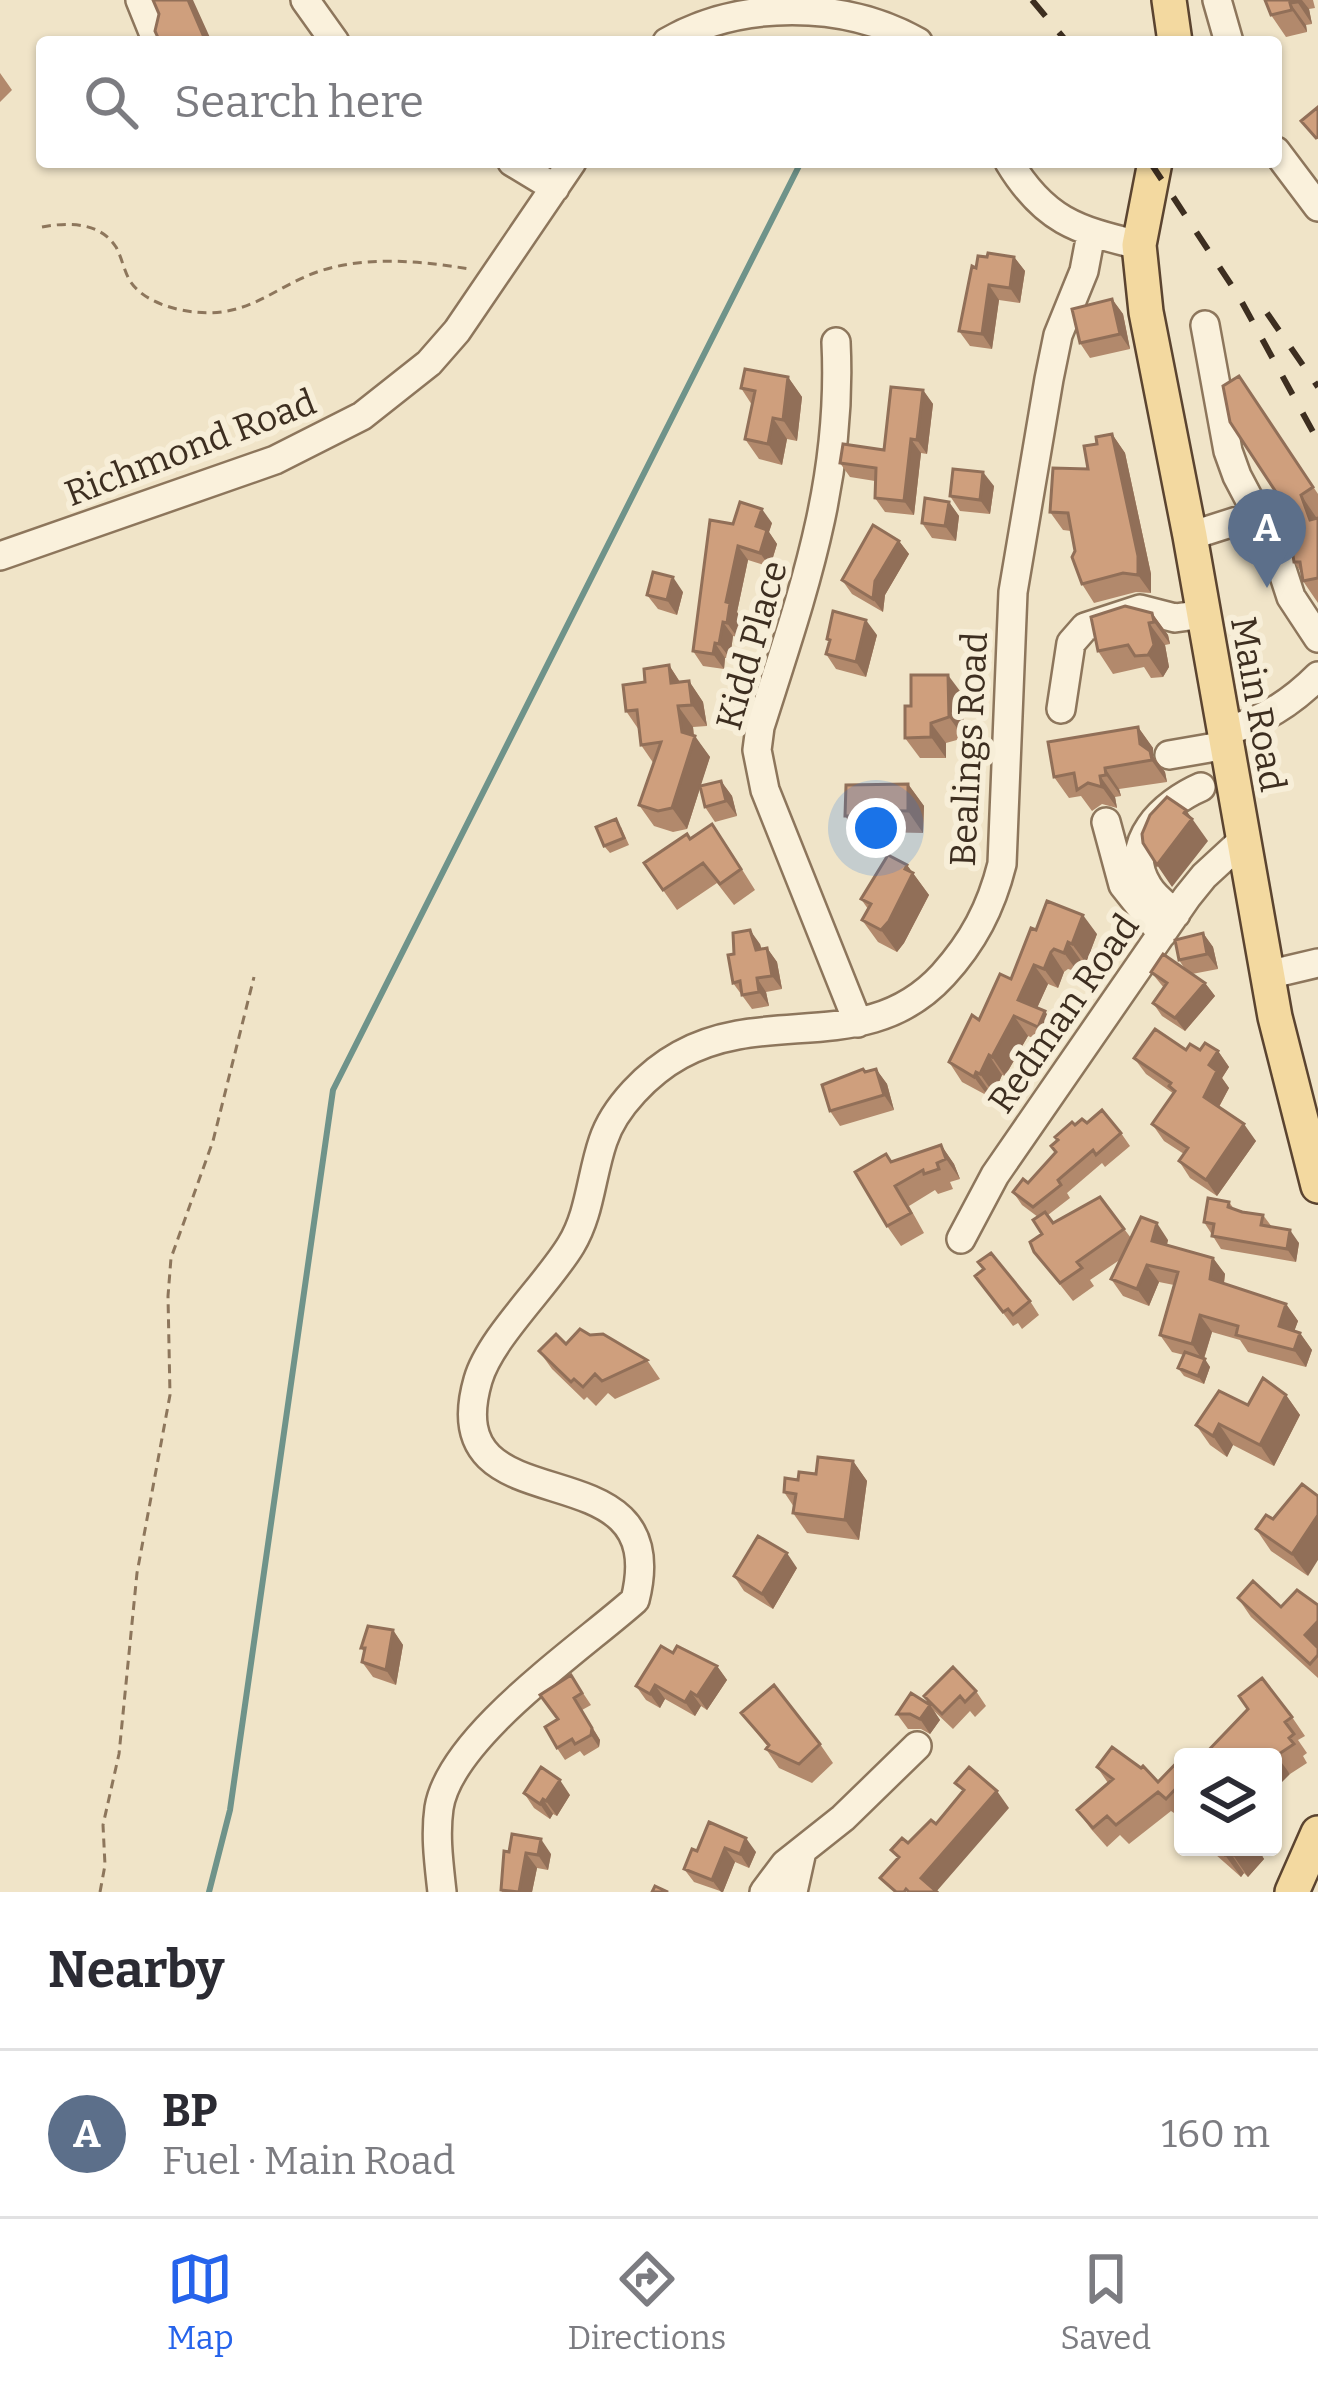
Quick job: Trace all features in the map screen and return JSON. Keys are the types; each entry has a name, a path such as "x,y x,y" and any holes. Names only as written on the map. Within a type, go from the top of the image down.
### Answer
{"main road":[{"path":"1169,0 1173,36"},
{"name":"Main Road","path":"1154,168 1139,245 1146,312 1267,975 1318,1186"},
{"path":"1292,1892 1318,1833"}],"street":[{"path":"140,0 155,36"},
{"path":"305,0 330,36"},
{"path":"1217,0 1227,36"},
{"path":"681,36 727,15 761,8 812,7 854,12 905,36"},
{"path":"1282,159 1318,207"},
{"path":"522,168 555,188"},
{"name":"Richmond Road","path":"0,556 275,460 362,416 429,363 498,275 568,168"},
{"path":"1014,168 1027,191 1051,215 1091,234 1139,245"},
{"name":"Bealings Road","path":"442,1892 440,1807 455,1765 478,1738 635,1600 640,1581 636,1539 628,1524 610,1509 489,1461 473,1423 479,1375 575,1240 604,1137 623,1106 651,1076 681,1054 714,1041 858,1023 906,1008 923,996 973,939 995,892 1005,831 1013,592 1058,335 1084,271 1091,234"},
{"path":"1205,326 1228,451 1275,548 1291,597 1318,638"},
{"name":"Kidd Place","path":"836,342 838,393 826,506 757,750 765,790 858,1023"},
{"path":"1190,536 1256,515"},
{"path":"1061,709 1071,643 1084,627 1140,609 1175,617 1204,614"},
{"path":"1169,755 1226,738 1277,710 1318,676"},
{"path":"1169,924 1145,883 1139,854 1155,818 1168,805 1201,788"},
{"path":"1106,822 1123,885 1169,924"},
{"name":"Redman Road","path":"961,1239 995,1174 1169,924 1204,876 1242,842"},
{"path":"1267,975 1318,963"},
{"path":"764,1892 785,1864 843,1818 917,1746"},
{"path":"794,1892 802,1851"}],"path":[{"path":"42,227 73,223 104,234 115,246 131,283 148,298 194,312 244,310 321,270 340,267 428,262 498,275"},
{"path":"100,1892 105,1864 103,1825 119,1754 137,1573 170,1395 172,1258 213,1141 254,977"}],"building":[{"path":"153,0 188,0 203,36 157,36 159,14"},
{"path":"1265,0 1297,2 1290,3 1292,10 1271,15"},
{"path":"1318,107 1318,137 1316,138 1301,121"},
{"path":"978,256 1014,257 1010,288 989,285 982,334 959,331 972,266 976,268"},
{"path":"1112,299 1120,334 1080,343 1072,309"},
{"path":"745,369 788,377 783,420 773,418 768,444 745,439 755,391 741,388"},
{"path":"1239,376 1313,487 1301,495 1310,520 1318,518 1318,578 1303,581 1300,562 1294,562 1289,530 1295,521 1230,422 1223,386"},
{"path":"891,387 923,390 904,501 875,498 876,468 840,463 843,444 884,450"},
{"path":"1112,434 1138,575 1123,573 1082,584 1072,557 1068,513 1050,512 1053,468 1088,469 1084,446"},
{"path":"953,469 983,472 980,500 950,496"},
{"path":"925,498 949,502 945,526 922,523"},
{"path":"740,502 762,509 756,526 767,530 760,553 738,546 726,602 730,603 727,623 723,622 719,644 715,643 713,654 693,651 710,520 733,524"},
{"path":"873,525 899,541 875,581 873,599 842,580"},
{"path":"653,572 673,577 667,600 647,595"},
{"path":"1125,606 1152,613 1154,622 1149,623 1154,645 1148,655 1135,656 1128,645 1098,651 1091,617"},
{"path":"833,611 866,620 856,662 826,654"},
{"path":"669,665 671,683 689,681 692,705 678,706 682,732 695,736 672,808 658,811 639,805 661,742 641,745 637,710 626,711 623,685 645,682 644,669"},
{"path":"911,675 948,675 949,717 931,723 931,737 905,738"},
{"path":"1138,727 1140,744 1150,751 1152,760 1105,768 1106,775 1100,776 1102,787 1088,783 1077,790 1074,773 1054,777 1048,742"},
{"path":"721,781 726,801 705,807 700,786"},
{"path":"908,784 908,811 863,810 863,816 845,816 846,785"},
{"path":"1167,797 1192,819 1157,865 1142,834 1150,815"},
{"path":"616,819 624,838 604,846 596,827"},
{"path":"712,824 741,869 720,884 703,863 663,890 644,863 687,834 690,839"},
{"path":"888,855 913,873 881,930 862,920 871,904 861,899"},
{"path":"1047,901 1083,915 1072,944 1068,942 1064,953 1054,949 1044,969 1034,965 1018,1000 1045,1011 1038,1027 1014,1016 992,1057 974,1077 949,1062 972,1015 979,1020 1000,974 1011,979"},
{"path":"750,930 756,950 767,948 772,976 757,978 759,992 742,995 740,981 733,983 728,955 734,954 733,933"},
{"path":"1203,933 1207,954 1179,960 1175,940"},
{"path":"1163,954 1205,983 1175,1018 1153,1003 1167,983 1151,972"},
{"path":"1155,1029 1186,1050 1190,1044 1200,1050 1205,1043 1218,1051 1209,1065 1217,1071 1204,1097 1244,1124 1206,1180 1179,1161 1188,1148 1152,1124 1175,1091 1171,1083 1134,1058"},
{"path":"863,1069 876,1069 884,1095 830,1111 822,1085"},
{"path":"1102,1110 1121,1133 1096,1155 1093,1150 1033,1207 1013,1192 1023,1179 1028,1183 1056,1152 1051,1146 1058,1140 1055,1137 1072,1122 1075,1125 1082,1119 1087,1123"},
{"path":"941,1145 946,1159 937,1163 939,1169 924,1174 923,1170 895,1186 911,1213 887,1226 855,1172 886,1154 891,1162"},
{"path":"1100,1197 1124,1229 1077,1262 1082,1268 1060,1283 1034,1252 1030,1242 1042,1234 1033,1220 1045,1212 1053,1223"},
{"path":"1208,1198 1263,1215 1261,1225 1290,1230 1287,1249 1212,1236 1214,1224 1204,1222"},
{"path":"1141,1217 1157,1223 1152,1241 1213,1258 1210,1279 1286,1304 1279,1326 1300,1333 1294,1350 1236,1335 1238,1326 1200,1315 1192,1344 1160,1335 1178,1272 1147,1265 1137,1289 1111,1279"},
{"path":"991,1253 1030,1301 1013,1315 1008,1309 1003,1312 975,1276 984,1269 978,1262"},
{"path":"580,1329 590,1335 603,1334 647,1360 602,1381 595,1374 583,1387 574,1379 571,1382 539,1351 556,1334 566,1344"},
{"path":"1185,1352 1205,1359 1198,1376 1178,1368"},
{"path":"1263,1378 1286,1395 1260,1445 1219,1424 1213,1436 1196,1425 1219,1391 1248,1405"},
{"path":"818,1457 853,1461 845,1520 793,1513 796,1494 784,1492 785,1478 798,1480 799,1472 816,1474"},
{"path":"1302,1484 1318,1496 1318,1515 1292,1554 1256,1529 1266,1515 1273,1519"},
{"path":"758,1536 787,1553 762,1594 734,1576"},
{"path":"1253,1581 1281,1607 1297,1590 1318,1605 1318,1621 1305,1635 1318,1648 1310,1664 1238,1598"},
{"path":"368,1626 393,1630 386,1670 362,1662"},
{"path":"661,1646 673,1653 677,1646 717,1666 697,1696 691,1692 685,1702 655,1685 650,1694 636,1686"},
{"path":"953,1667 976,1691 965,1702 960,1696 942,1714 924,1696"},
{"path":"571,1675 582,1693 574,1698 592,1728 591,1735 557,1748 545,1727 558,1719 540,1695"},
{"path":"1262,1678 1292,1717 1285,1722 1294,1734 1289,1738 1294,1744 1282,1752 1282,1748 1211,1748 1248,1709 1239,1696"},
{"path":"774,1685 820,1744 799,1764 766,1749 769,1745 741,1713"},
{"path":"911,1693 930,1705 920,1719 897,1714"},
{"path":"1112,1747 1143,1766 1158,1782 1174,1765 1174,1791 1166,1799 1158,1792 1116,1825 1107,1816 1093,1828 1077,1810 1113,1779 1097,1767"},
{"path":"541,1767 560,1780 540,1804 524,1793"},
{"path":"969,1767 997,1791 921,1878 937,1892 896,1892 880,1878 899,1857 891,1850 902,1838 908,1843 931,1820 936,1824 964,1790 955,1783"},
{"path":"709,1822 746,1838 740,1854 725,1848 712,1880 684,1869"},
{"path":"512,1834 541,1839 538,1855 526,1853 519,1892 501,1890 504,1851 509,1852"}],"waterway":[{"path":"209,1892 230,1810 333,1090 798,168"}],"railway":[{"path":"1032,0 1062,36"},
{"path":"1154,168 1238,295 1318,441"},
{"path":"1267,313 1318,387"}],"place":[{"name":"BP","path":"1267,588"}]}
